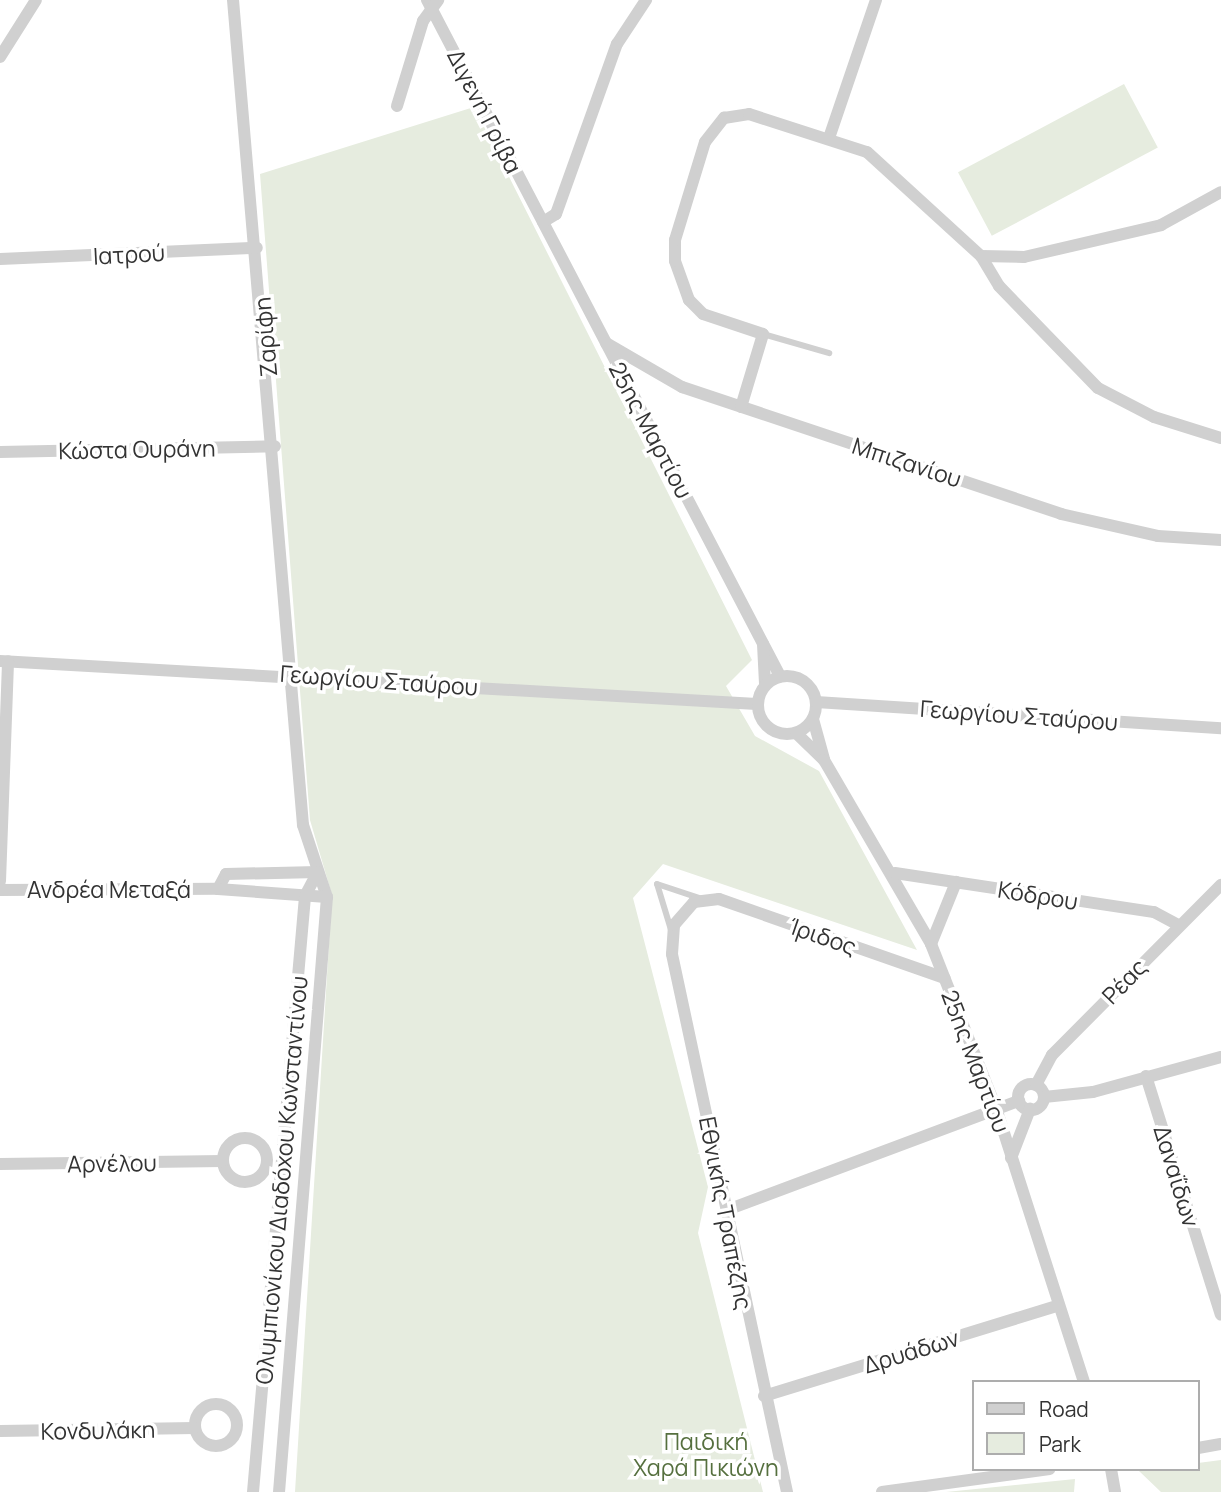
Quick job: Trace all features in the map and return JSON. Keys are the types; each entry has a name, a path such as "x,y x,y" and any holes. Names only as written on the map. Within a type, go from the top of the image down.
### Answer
{"street":[{"path":"0,57 36,0"},
{"name":"Ζαρίφη","path":"233,0 275,446 287,674"},
{"path":"543,222 556,214 617,44 646,0"},
{"path":"829,138 876,0"},
{"path":"397,106 432,1"},
{"name":"Διγενή Γρίβα","path":"432,1 543,222"},
{"path":"741,407 763,334 703,314 680,280 676,240 705,142 714,126 735,114 829,138 894,170 981,256 999,286 1098,388 1154,417 1221,438"},
{"path":"981,256 1024,257 1161,225 1221,192"},
{"name":"25ης Μαρτίου","path":"543,222 763,637 780,676"},
{"name":"Ιατρού","path":"0,259 257,248"},
{"name":"Μπιζανίου","path":"605,343 682,387 1061,514 1158,536 1221,540"},
{"name":"Κώστα Ουράνη","path":"0,452 275,446"},
{"name":"25ης Μαρτίου","path":"763,637 765,684"},
{"path":"0,881 3,658"},
{"name":"Γεωργίου Σταύρου","path":"3,658 757,704"},
{"name":"Ολυμπιονίκου Διαδόχου Κωνσταντίνου","path":"279,1492 327,897 303,825 287,674"},
{"path":"780,676 808,684 816,702 813,719 796,733 772,730 757,704 765,684 780,676"},
{"name":"Γεωργίου Σταύρου","path":"816,702 1221,729"},
{"name":"25ης Μαρτίου","path":"813,719 824,760"},
{"name":"25ης Μαρτίου","path":"796,733 824,760 895,873 931,944 997,1111 1057,1306 1083,1380"},
{"name":"Ολυμπιονίκου Διαδόχου Κωνσταντίνου","path":"253,1492 305,896 318,872"},
{"name":"Ανδρέα Μεταξά","path":"218,889 226,874 318,872"},
{"name":"Κόδρου","path":"895,873 1154,912 1178,925"},
{"path":"931,944 956,882"},
{"name":"Ρέας","path":"1037,1085 1052,1055 1178,925 1221,885"},
{"name":"Ανδρέα Μεταξά","path":"0,890 218,889 327,897"},
{"path":"672,933 679,915 701,899"},
{"name":"Ίριδος","path":"701,899 719,899 945,978"},
{"name":"Εθνικής Τραπέζης","path":"672,933 764,1396 787,1492"},
{"path":"1012,1158 1030,1109 1044,1097 1221,1057"},
{"name":"Δαναΐδων","path":"1146,1076 1221,1315"},
{"path":"727,1210 997,1111 1019,1101 1023,1087 1037,1085 1044,1097"},
{"path":"1019,1101 1030,1109"},
{"name":"Αρνέλου","path":"0,1164 223,1161"},
{"name":"Δρυάδων","path":"764,1396 1057,1306"},
{"name":"Κονδυλάκη","path":"0,1432 195,1428"},
{"path":"1200,1448 1221,1444"},
{"path":"882,1492 1034,1471"},
{"path":"1111,1471 1115,1492"}],"lane":[{"path":"763,334 829,353"},
{"name":"Εθνικής Τραπέζης","path":"672,933 657,884 701,899"}],"green space":[{"path":"1124,84 1158,148 992,236 958,172"},
{"name":"Παιδική Χαρά Πικιώνη","path":"474,107 752,660 726,686 755,736 819,771 917,950 663,864 633,898 708,1187 698,1233 763,1492 295,1492 332,895 310,820 260,174"},
{"path":"1221,1460 1221,1492 1161,1492 1139,1471 1200,1471 1200,1463"},
{"path":"1075,1479 1074,1492 946,1492"}]}
